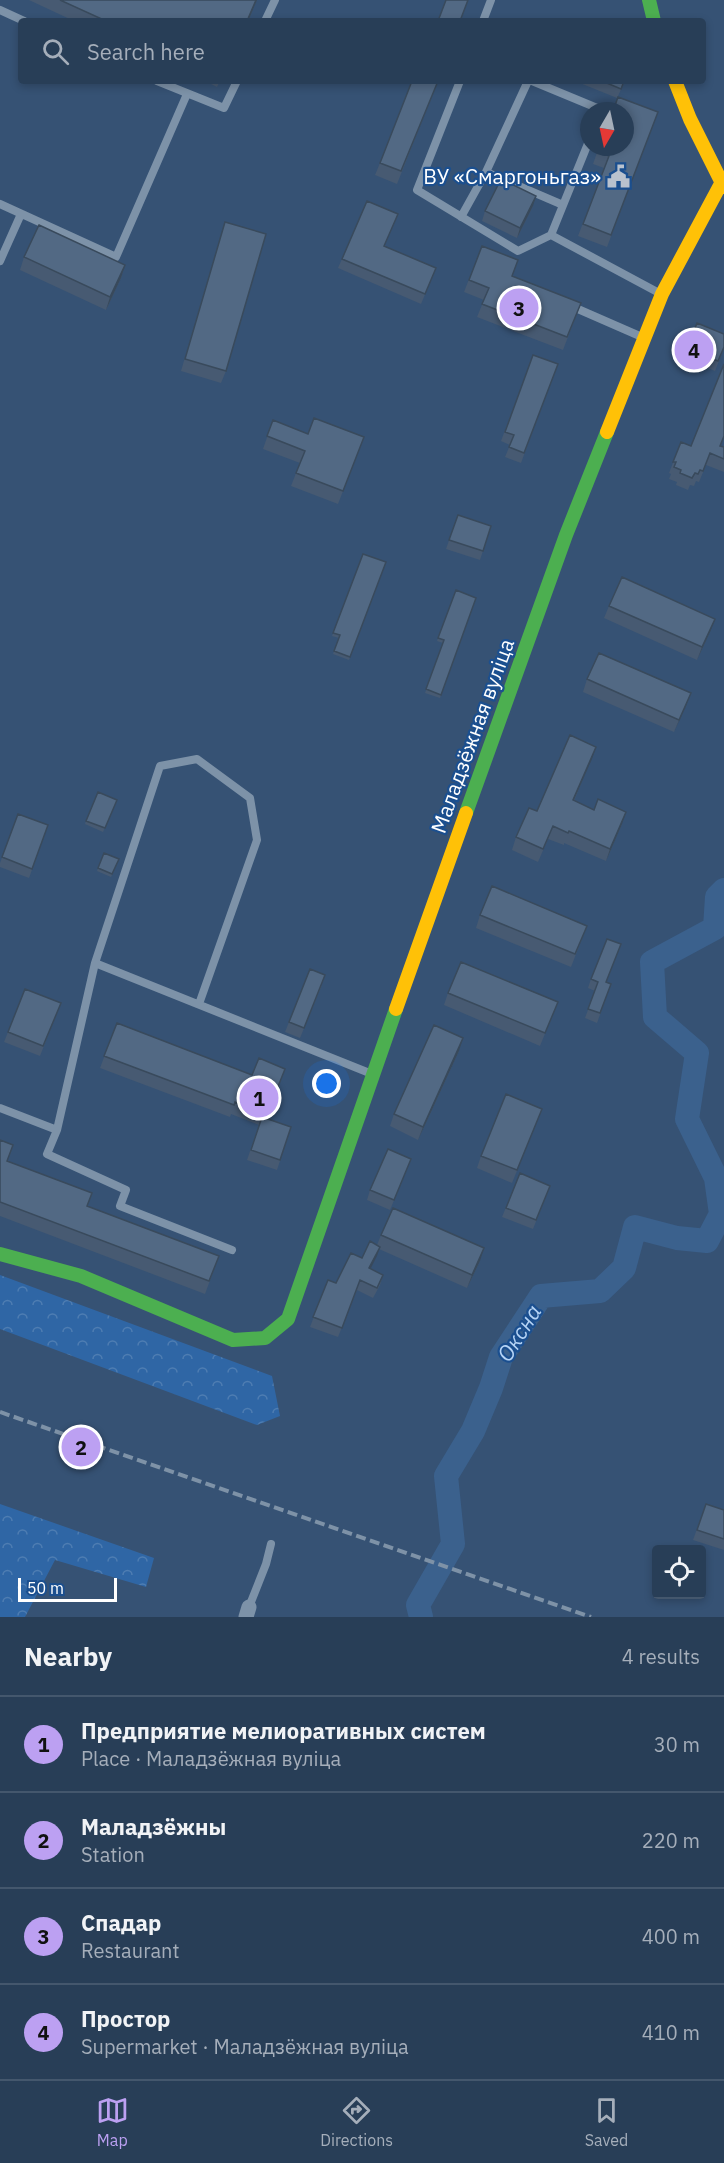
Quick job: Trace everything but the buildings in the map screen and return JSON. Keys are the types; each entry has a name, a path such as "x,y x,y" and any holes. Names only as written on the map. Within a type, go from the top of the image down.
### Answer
{"street":[{"path":"649,0 653,18"},
{"path":"676,84 690,119 723,183"},
{"name":"Маладзёжная вуліца","path":"0,1254 81,1276 232,1340 265,1338 288,1319 373,1074 566,536 662,294 723,183"}],"lane":[{"path":"267,18 275,0"},
{"path":"484,18 491,0"},
{"path":"0,10 18,18"},
{"path":"164,84 224,108 236,84"},
{"path":"459,84 417,190 518,251 551,235 583,156"},
{"path":"461,217 486,172 529,84"},
{"path":"537,84 582,102"},
{"path":"0,204 116,257 187,94"},
{"path":"486,172 563,205"},
{"path":"0,261 21,214"},
{"path":"551,235 662,294"},
{"path":"560,302 644,338"},
{"path":"199,1004 257,840 250,798 197,759 160,766 95,963 57,1130 47,1154 126,1190 120,1206 232,1250"},
{"path":"95,963 373,1074"},
{"path":"0,1108 57,1130"},
{"path":"248,1612 271,1544"}],"green space":[{"path":"0,1275 272,1376 280,1416 257,1425 0,1329"},
{"path":"0,1504 154,1558 146,1587 55,1560 25,1617 0,1617"}],"waterway":[{"name":"Оксна","path":"421,1617 418,1605 453,1544 446,1476 473,1431 501,1357 541,1296 600,1291 624,1268 635,1227 677,1238 707,1241 721,1214 716,1178 687,1119 697,1053 655,1017 652,962 715,928 717,897 724,890"}],"railway":[{"path":"0,1412 591,1617"}],"traffic: fast":[{"path":"649,0 653,18"},
{"path":"466,813 566,535 607,432"},
{"path":"0,1254 81,1276 233,1340 265,1338 288,1319 396,1009"}],"traffic: slow":[{"path":"676,84 690,119 724,187"},
{"path":"607,432 662,294 724,178"},
{"path":"396,1009 466,813"}],"place":[{"name":"ВУ «Смаргоньгаз»","path":"619,177"},
{"name":"Спадар","path":"519,308"},
{"name":"Простор","path":"694,350"},
{"name":"Предприятие мелиоративных систем","path":"259,1098"},
{"name":"Маладзёжны","path":"81,1447"}]}
